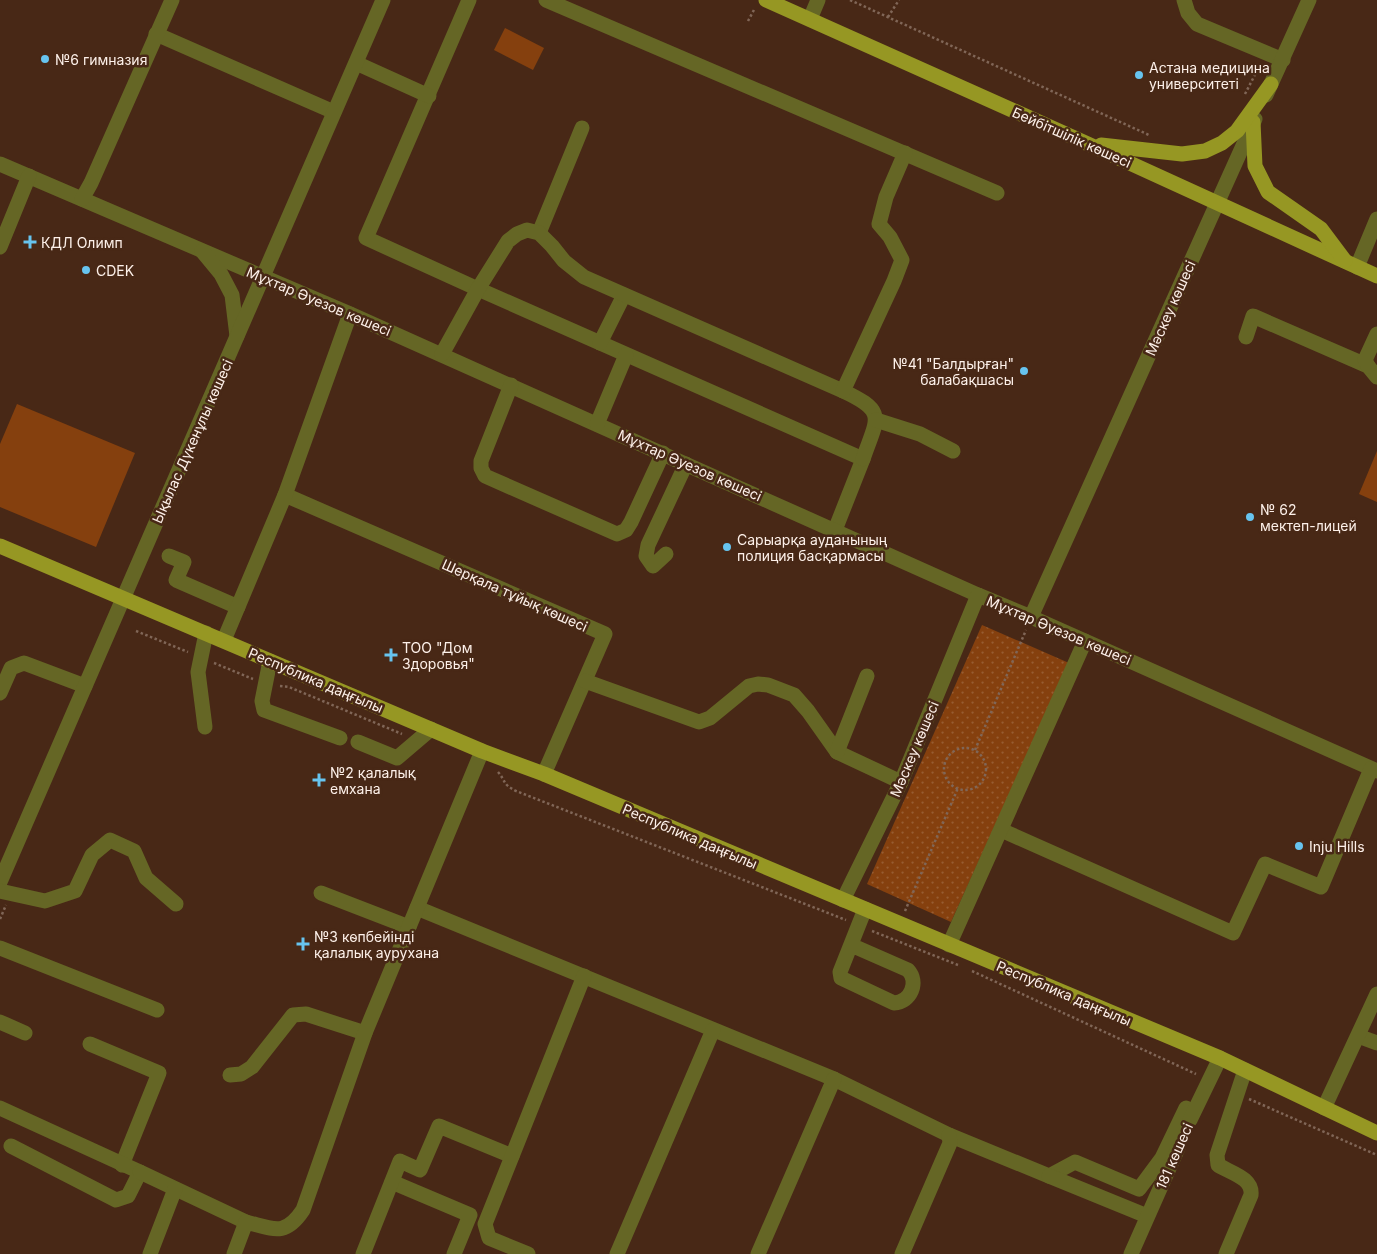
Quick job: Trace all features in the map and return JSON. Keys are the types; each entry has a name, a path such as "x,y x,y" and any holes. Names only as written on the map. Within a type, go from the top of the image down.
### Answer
{"main road":[{"name":"Бейбітшілік көшесі","path":"761,4 810,20 1377,276"},
{"path":"1088,144 1182,154 1205,151 1222,143 1237,131 1271,84"},
{"path":"1253,122 1255,166 1268,192 1321,229 1351,264"},
{"name":"Республика даңғылы","path":"0,546 430,729 480,757 544,774 1220,1058 1377,1133"}],"street":[{"path":"82,199 91,183 172,0"},
{"name":"Ықылас Дүкенұлы көшесі","path":"0,882 383,0"},
{"path":"469,0 366,238 478,290 863,459"},
{"path":"546,0 997,193"},
{"path":"810,20 818,0"},
{"name":"Мәскеу көшесі","path":"1031,617 1253,122 1283,60 1308,0"},
{"path":"1183,1 1188,13 1197,24 1283,60"},
{"path":"156,34 334,112"},
{"path":"356,63 429,96"},
{"path":"539,233 582,128"},
{"path":"843,391 894,282 902,260 890,237 879,224 886,197 904,153"},
{"name":"Мұхтар Әуезов көшесі","path":"0,164 200,248 442,354 978,595 1374,770"},
{"path":"0,247 29,176"},
{"path":"1351,264 1377,220"},
{"path":"442,354 508,241 517,234 527,230 539,233 564,261 584,277 843,391 870,406 876,420 863,459 834,530"},
{"path":"200,248 221,274 232,295 238,336"},
{"path":"600,343 624,295"},
{"path":"224,640 285,495 350,314"},
{"path":"1246,336 1253,316 1373,371"},
{"path":"1373,371 1365,360 1377,334"},
{"path":"597,424 626,355"},
{"path":"511,385 481,461 480,468 485,476 617,534 626,530 631,522 663,453"},
{"path":"876,420 920,434 953,451"},
{"path":"666,554 653,566 646,556 648,545 686,464"},
{"name":"Шерқала тұйық көшесі","path":"285,495 605,634 544,774"},
{"path":"169,556 184,562 176,580 238,608"},
{"name":"Мәскеу көшесі","path":"843,900 901,782 978,595"},
{"path":"205,727 198,672 206,633"},
{"path":"950,945 1085,641"},
{"path":"270,661 262,701 264,710 340,738"},
{"path":"0,693 11,668 24,662 85,686"},
{"path":"837,752 867,676"},
{"path":"585,681 699,722 710,718 749,686 758,684 768,685 794,695 808,711 837,752 901,782"},
{"path":"358,742 397,758 430,729"},
{"path":"0,1108 246,1222 283,1230 295,1221 303,1210 365,1033 480,757"},
{"path":"1001,830 1233,933 1265,864 1321,887 1374,770"},
{"path":"0,891 45,901 75,891 92,855 110,840 134,851 146,878 176,904"},
{"path":"321,892 409,927"},
{"path":"417,908 834,1080 949,1135 1147,1216"},
{"path":"851,945 908,970 912,975 914,986 907,999 901,1003 894,1003 841,978 840,972 865,910"},
{"path":"0,948 157,1010"},
{"path":"528,1254 489,1238 486,1222 584,976"},
{"path":"1324,1108 1377,994"},
{"path":"230,1075 241,1074 252,1067 293,1015 306,1014 365,1033"},
{"path":"0,1022 25,1033"},
{"path":"617,1254 713,1030"},
{"path":"1358,1036 1376,1041"},
{"path":"90,1044 159,1073 122,1165"},
{"name":"181 көшесі","path":"1131,1254 1193,1112 1220,1058"},
{"path":"1226,1254 1252,1189 1248,1181 1218,1165 1217,1155 1245,1070"},
{"path":"758,1254 834,1080"},
{"path":"1049,1176 1075,1162 1139,1188 1162,1158 1186,1108 1193,1112"},
{"path":"363,1254 400,1161 420,1170 439,1126 512,1156"},
{"path":"902,1254 950,1143 949,1135"},
{"path":"11,1146 116,1200 128,1196 140,1172"},
{"path":"392,1182 486,1222"},
{"path":"150,1254 175,1189"},
{"path":"454,1254 470,1215"},
{"path":"234,1254 246,1222"}],"path":[{"path":"850,0 1152,136"},
{"path":"888,17 899,0"},
{"path":"748,21 761,4"},
{"path":"1244,95 1266,53"},
{"path":"975,750 1031,617"},
{"path":"136,631 265,685 289,687 417,740"},
{"path":"962,747 975,750 984,759 986,768 985,776 980,784 973,789 964,790 948,782 944,774 944,765 947,757 954,750 962,747"},
{"path":"480,757 502,777 505,784 516,791 959,965"},
{"path":"899,924 958,788"},
{"path":"968,969 1209,1080"},
{"path":"1237,1094 1377,1155"}],"shaded area":[{"path":"505,28 544,48 533,70 494,50"},
{"path":"17,404 135,453 96,547 0,507 0,444"},
{"path":"1377,451 1377,502 1359,494"},
{"path":"982,625 1069,663 951,922 867,884"}],"place":[{"name":"№6 гимназия","path":"45,59"},
{"name":"Астана медицина университеті","path":"1139,75"},
{"name":"КДЛ Олимп","path":"30,242"},
{"name":"CDEK","path":"86,270"},
{"name":"№41 \"Балдырған\" балабақшасы","path":"1024,371"},
{"name":"№ 62 мектеп-лицей","path":"1250,517"},
{"name":"Сарыарқа ауданының полиция басқармасы","path":"727,547"},
{"name":"ТОО \"Дом Здоровья\"","path":"391,655"},
{"name":"№2 қалалық емхана","path":"319,780"},
{"name":"Inju Hills","path":"1299,846"},
{"name":"№3 көпбейінді қалалық аурухана","path":"303,944"}]}
